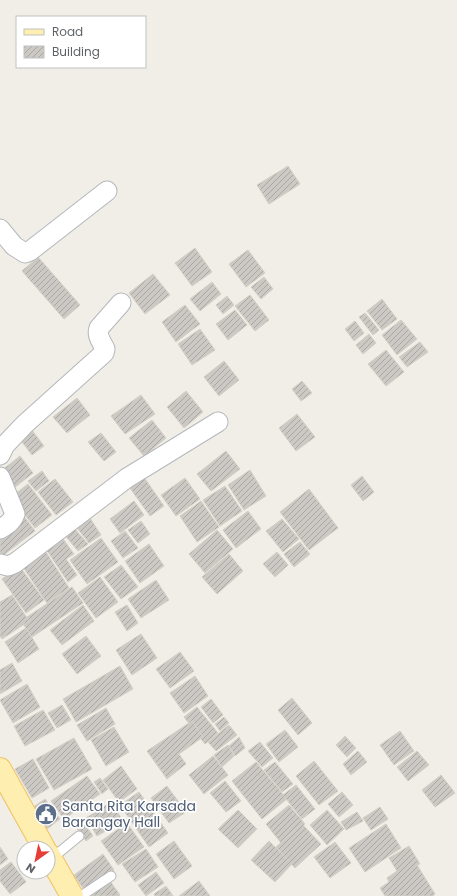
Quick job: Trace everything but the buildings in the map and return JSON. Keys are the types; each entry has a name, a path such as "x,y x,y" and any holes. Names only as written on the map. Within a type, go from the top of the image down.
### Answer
{"main road":[{"path":"0,769 40,840"},
{"path":"56,868 72,896"}],"street":[{"path":"0,229 14,246 25,253 30,251 107,191"},
{"path":"0,456 5,445 24,424 104,353 105,349 99,336 99,328 121,303"},
{"path":"0,564 8,566 15,563 127,478 218,422"},
{"path":"0,477 15,514 9,524 0,529"}],"lane":[{"path":"56,849 79,836"},
{"path":"81,896 111,876"}],"place":[{"name":"Santa Rita Karsada Barangay Hall","path":"46,814"}]}
